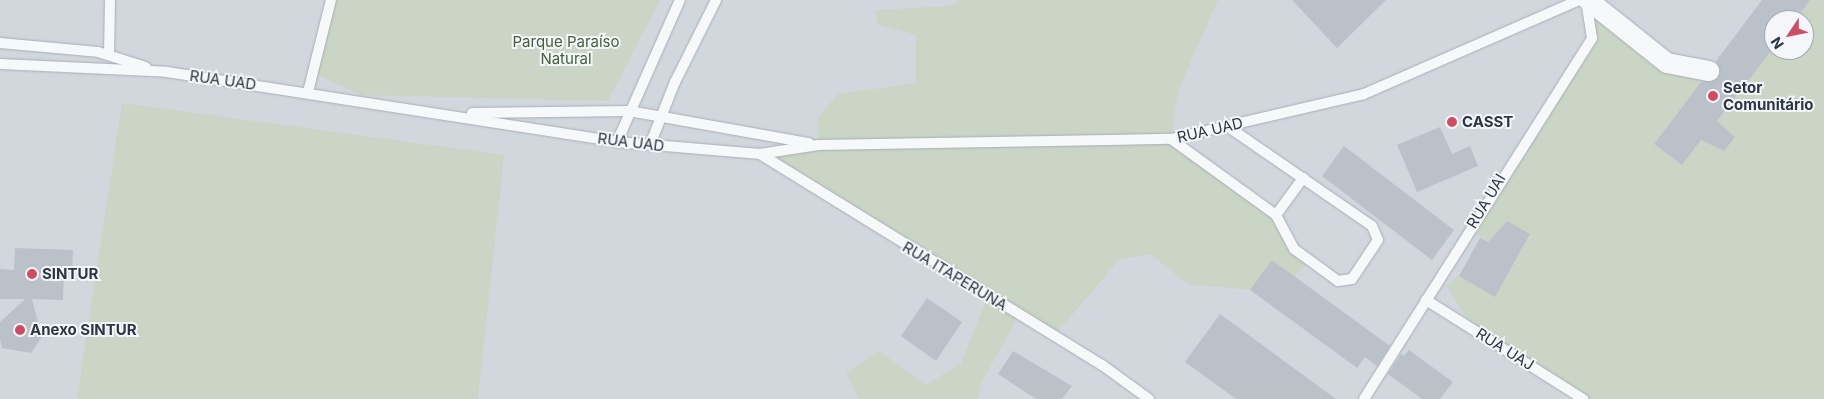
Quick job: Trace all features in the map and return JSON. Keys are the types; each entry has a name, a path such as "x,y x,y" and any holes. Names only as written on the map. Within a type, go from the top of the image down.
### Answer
{"street":[{"path":"1587,0 1667,63 1709,71"}],"lane":[{"path":"109,55 110,0"},
{"path":"308,92 331,0"},
{"path":"617,142 680,0"},
{"path":"650,146 661,116 716,0"},
{"name":"RUA UAD","path":"0,64 166,72 445,113 617,142 760,154 818,145 1171,139 1364,94 1579,0"},
{"name":"RUA UAI","path":"1364,399 1592,38 1587,0"},
{"path":"0,43 109,55 166,72"},
{"name":"RUA UAD","path":"445,113 630,111 818,145"},
{"path":"1171,139 1276,215 1294,249 1338,281 1352,279 1378,240 1376,233 1303,178 1227,126"},
{"name":"RUA ITAPERUNA","path":"760,154 1102,365 1149,399"},
{"path":"1276,215 1303,178"},
{"name":"RUA UAJ","path":"1426,300 1582,399"}],"shaded area":[{"path":"0,0 1824,0 1824,399 0,399"}],"green space":[{"name":"Parque Paraíso Natural","path":"331,0 660,0 608,101 361,95 313,73"},
{"path":"960,0 1218,0 1178,91 1171,139 1276,215 1284,237 1310,261 1294,276 1272,260 1250,290 1188,284 1150,254 1119,260 1054,336 1019,315 983,380 977,399 859,399 846,373 879,351 926,385 961,363 988,295 760,154 818,145 818,117 838,94 916,83 916,35 877,24 876,10 951,6"},
{"path":"1585,0 1667,63 1709,71 1654,144 1682,165 1701,140 1724,151 1717,121 1764,60 1814,60 1814,10 1802,10 1810,0 1824,0 1824,399 1583,399 1488,338 1462,312 1446,285 1459,276 1495,296 1530,234 1507,221 1488,242 1469,229 1592,38"},
{"path":"122,103 504,155 478,399 77,399"}],"building":[{"path":"1292,0 1386,0 1337,48"},
{"name":"Setor Comunitário","path":"1762,0 1810,0 1802,10 1764,10 1764,60 1717,121 1735,137 1724,151 1701,140 1682,165 1654,144 1701,82 1718,78 1720,68 1716,61"},
{"path":"1440,127 1452,154 1470,146 1478,166 1417,192 1397,145"},
{"path":"1344,146 1454,230 1432,260 1322,176"},
{"path":"1507,221 1530,234 1495,297 1459,276 1480,238 1488,242"},
{"name":"SINTUR","path":"15,248 73,250 72,274 64,274 63,300 32,299 42,337 31,353 2,348 0,339 0,322 25,299 0,299 0,269 14,270"},
{"path":"1272,260 1390,346 1377,366 1365,357 1357,368 1250,290"},
{"path":"927,298 962,322 936,361 901,336"},
{"path":"1220,314 1336,399 1236,399 1185,362"},
{"path":"1409,350 1453,382 1440,399 1422,399 1388,374 1401,354 1404,356"},
{"path":"1013,351 1072,386 1062,399 1036,399 998,374"}],"place":[{"name":"Setor Comunitário","path":"1713,96"},
{"name":"CASST","path":"1452,122"},
{"name":"SINTUR","path":"32,274"},
{"name":"Anexo SINTUR","path":"20,330"}]}
